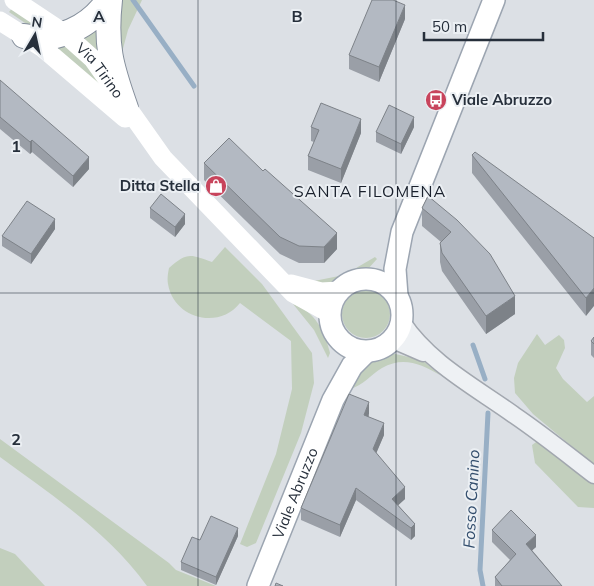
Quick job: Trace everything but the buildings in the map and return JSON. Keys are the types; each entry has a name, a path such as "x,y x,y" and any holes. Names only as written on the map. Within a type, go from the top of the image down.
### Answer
{"highway":[{"path":"24,36 42,38 65,34 86,24 99,13 109,0"},
{"path":"109,0 107,45 113,72 126,108"}],"main road":[{"name":"Via Tirino","path":"14,0 65,34 93,59 163,158 297,297 330,313"},
{"path":"398,296 389,287 378,281 366,279 347,284 334,297 330,313 334,332 339,340 356,351 366,352 381,349 398,331 403,313 398,296 395,269 402,232 494,0"},
{"name":"Via Tirino","path":"0,21 43,48 148,139"},
{"path":"366,279 384,260 402,232"},
{"name":"Via Tirino","path":"280,279 310,290 339,291"},
{"name":"Viale Abruzzo","path":"333,400 339,371 339,340"},
{"name":"Viale Abruzzo","path":"258,586 333,400 352,366 366,352"}],"street":[{"path":"398,331 430,356 533,428 594,475"}],"green space":[{"path":"120,0 142,0 128,30 121,56 116,17"},
{"path":"14,6 50,29 28,25 9,12"},
{"path":"95,25 104,62 78,36"},
{"path":"65,40 117,98 46,45"},
{"path":"225,247 262,284 312,353 314,383 301,433 256,543 247,547 240,544 276,454 292,389 291,341 240,303 231,311 221,316 210,318 198,317 188,313 179,306 172,296 168,282 169,268 180,259 193,256 212,262"},
{"path":"375,257 377,259 367,270 349,275 333,286 314,281 344,275"},
{"path":"366,290 375,292 383,297 388,305 390,314 388,323 383,331 375,336 366,338 357,336 349,331 344,323 342,314 344,305 349,297 357,292"},
{"path":"293,304 301,307 318,323 328,345 330,353 328,358 314,330"},
{"path":"537,334 545,345 559,335 564,340 565,348 556,368 563,379 587,402 594,396 594,465 533,414 515,393 514,378 518,363"},
{"path":"391,353 422,360 440,375 419,365 397,362 382,368 359,385 350,389 365,364"},
{"path":"0,439 176,570 216,586 147,586 132,567 98,532 0,457"},
{"path":"539,440 594,480 594,508 578,507 535,463 532,445"},
{"path":"0,548 15,554 45,586 0,586"}],"waterway":[{"name":"Fosso Canino","path":"133,0 194,86"},
{"name":"Fosso Canino","path":"473,345 485,379"},
{"name":"Fosso Canino","path":"483,586 480,570 488,413"}],"place":[{"name":"Viale Abruzzo","path":"436,100"},
{"name":"Ditta Stella","path":"216,186"}],"district":[{"name":"SANTA FILOMENA","path":"370,191"}]}
